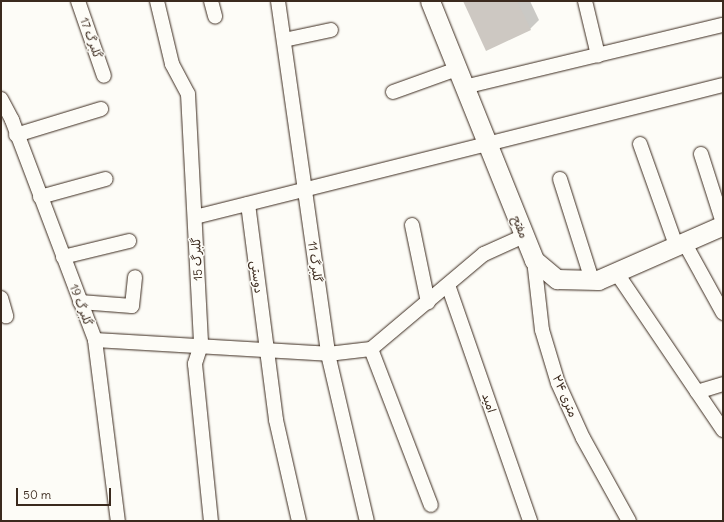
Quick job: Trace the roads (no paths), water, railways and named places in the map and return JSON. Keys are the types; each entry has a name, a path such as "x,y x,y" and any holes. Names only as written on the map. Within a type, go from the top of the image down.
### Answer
{"street":[{"name":"گلبرگ 17","path":"78,1 104,76"},
{"name":"گلبرگ 15","path":"157,1 172,64 188,94 201,345 195,364 211,521"},
{"path":"211,1 215,16"},
{"name":"گلبرگ 11","path":"278,1 328,354 367,521"},
{"name":"مفتح","path":"430,1 534,260 557,279 598,280 723,224"},
{"path":"585,1 598,55"},
{"path":"393,92 460,78 598,55 723,25"},
{"path":"284,40 331,30"},
{"path":"195,217 723,85"},
{"name":"گلبرگ 19","path":"1,99 95,340 118,521"},
{"path":"16,135 101,109"},
{"path":"640,144 680,244 723,313"},
{"path":"701,154 723,224"},
{"path":"40,197 106,179"},
{"path":"560,179 592,280"},
{"name":"دوستی","path":"248,204 276,420 299,521"},
{"path":"412,225 428,302"},
{"path":"95,340 201,345 328,354 371,349 484,254 524,236"},
{"path":"63,257 129,240"},
{"name":"۲۴ متری","path":"534,260 542,330 558,383 583,438 629,521"},
{"path":"616,272 723,430"},
{"path":"80,302 132,306 135,277"},
{"name":"امید","path":"448,285 530,521"},
{"path":"1,298 6,316"},
{"path":"371,349 431,505"},
{"path":"697,392 723,384"}]}
